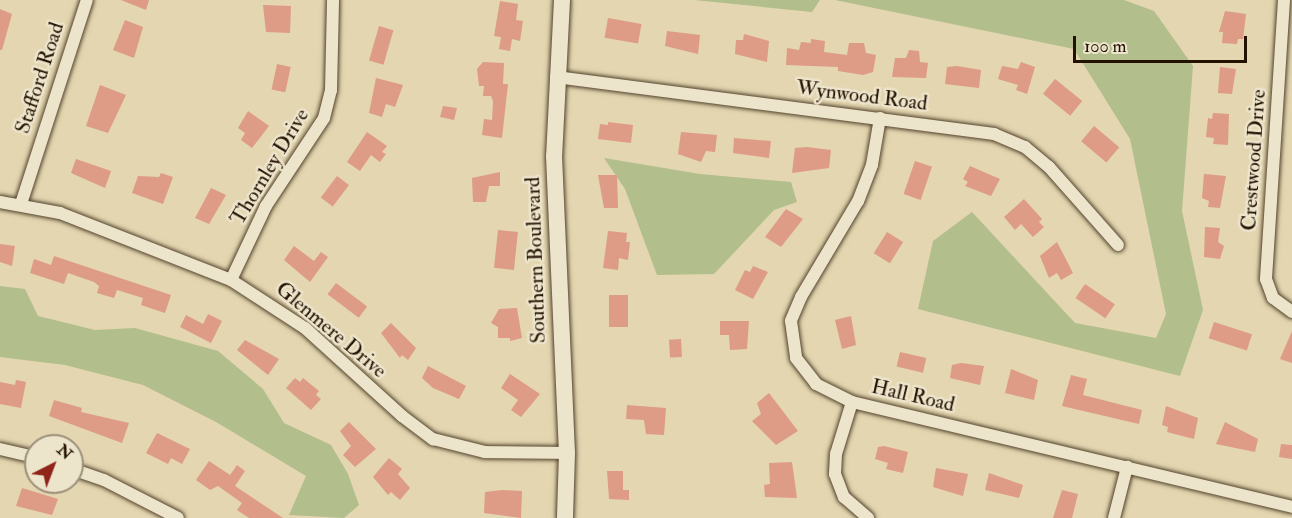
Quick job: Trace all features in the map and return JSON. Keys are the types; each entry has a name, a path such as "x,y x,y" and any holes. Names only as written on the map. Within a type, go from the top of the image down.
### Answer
{"main road":[{"name":"Southern Boulevard","path":"562,0 556,77 554,156 567,453 565,518"}],"street":[{"name":"Stafford Road","path":"21,204 87,0"},
{"name":"Thornley Drive","path":"231,280 266,206 324,118 331,90 333,0"},
{"name":"Crestwood Drive","path":"1284,0 1266,279 1273,298 1292,312"},
{"name":"Wynwood Road","path":"556,77 978,130 1025,147 1049,167 1118,245"},
{"name":"Hall Road","path":"880,118 872,165 858,201 801,297 791,321 793,347 800,368 816,384 852,402 1292,507"},
{"name":"Glenmere Drive","path":"0,202 21,204 70,216 231,280 305,328 402,416 433,439 485,452 567,453"},
{"path":"852,402 836,454 835,474 844,496 868,518"},
{"path":"0,449 24,454"},
{"path":"1114,518 1126,467"},
{"path":"84,473 104,480 178,518"}],"green space":[{"path":"694,0 820,0 812,12"},
{"path":"835,0 1124,0 1154,11 1193,66 1182,211 1203,310 1180,376 918,309 933,241 972,212 1075,323 1156,338 1166,314 1130,139 1074,49"},
{"path":"604,158 700,174 791,182 797,202 774,210 714,274 657,275 625,189"},
{"path":"0,286 25,289 38,316 95,330 135,328 218,351 263,389 284,423 331,445 348,474 359,505 344,518 289,515 306,476 216,422 143,385 65,365 0,357"}],"building":[{"path":"121,0 149,0 146,10"},
{"path":"500,1 518,4 516,20 523,21 520,41 512,39 510,51 499,49 501,37 494,36"},
{"path":"263,5 291,6 290,33 266,32"},
{"path":"0,9 12,14 2,50 0,50"},
{"path":"1225,11 1246,14 1243,39 1238,39 1237,44 1222,43 1223,32 1219,32"},
{"path":"608,18 641,24 638,44 605,38"},
{"path":"125,20 143,27 134,58 113,50"},
{"path":"379,26 393,30 383,65 369,61"},
{"path":"667,31 700,35 698,54 665,46"},
{"path":"744,34 769,41 767,62 735,54 736,40 743,40"},
{"path":"811,39 825,41 824,52 847,55 849,43 864,43 866,53 876,55 873,72 863,75 838,71 838,67 786,65 787,48 799,50 801,42 811,43"},
{"path":"909,50 919,51 920,62 928,63 926,78 892,77 895,58 906,58"},
{"path":"483,62 504,63 503,84 508,84 502,138 482,135 484,119 492,120 493,101 491,96 483,96 484,86 479,86 477,69"},
{"path":"1021,62 1035,67 1027,94 1016,90 1018,85 998,79 1002,66 1018,69"},
{"path":"277,64 291,67 285,92 272,89"},
{"path":"957,66 981,70 979,88 945,84 947,67"},
{"path":"1220,67 1236,69 1232,94 1218,93"},
{"path":"376,78 403,85 395,107 386,104 382,117 369,113"},
{"path":"1055,79 1082,101 1070,116 1043,94"},
{"path":"100,85 126,95 108,133 86,126"},
{"path":"443,106 457,108 454,120 440,117"},
{"path":"248,111 269,126 252,148 241,140 245,133 238,128"},
{"path":"1213,113 1229,114 1228,145 1213,144 1214,138 1206,137 1208,118 1212,119"},
{"path":"608,122 633,125 631,143 598,139 600,124 608,125"},
{"path":"1094,126 1119,147 1106,163 1081,141"},
{"path":"367,132 387,146 382,152 386,154 380,162 371,155 360,171 347,162"},
{"path":"681,132 717,135 715,152 706,151 701,162 678,154"},
{"path":"734,138 771,141 769,158 733,153"},
{"path":"795,148 831,150 829,168 792,173"},
{"path":"76,159 111,171 105,188 71,173"},
{"path":"915,161 932,167 921,200 904,194"},
{"path":"970,166 1000,179 991,196 965,186 968,182 963,179"},
{"path":"500,172 500,186 489,186 486,202 473,202 472,178"},
{"path":"161,173 173,177 163,204 132,193 138,176 159,177"},
{"path":"1204,174 1226,176 1220,208 1208,207 1209,201 1202,198"},
{"path":"598,175 617,175 618,208 604,208"},
{"path":"337,176 349,185 333,207 321,198"},
{"path":"211,188 226,195 209,224 195,218"},
{"path":"1024,199 1042,219 1039,222 1044,227 1033,237 1021,224 1015,230 1004,217"},
{"path":"786,209 803,219 781,247 765,237"},
{"path":"1205,227 1220,228 1218,242 1224,246 1220,259 1204,257"},
{"path":"498,230 518,232 514,270 494,268"},
{"path":"608,231 627,233 626,242 630,242 628,260 619,258 618,270 603,268"},
{"path":"887,232 903,242 890,263 874,253"},
{"path":"1057,242 1073,273 1061,280 1057,273 1049,278 1040,256"},
{"path":"0,244 15,246 12,266 0,262"},
{"path":"294,246 314,261 321,252 328,257 310,282 284,260"},
{"path":"54,256 171,295 165,313 141,305 143,298 117,290 114,298 97,293 99,286 94,282 68,273 64,284 30,273 34,259 51,265"},
{"path":"753,266 768,272 753,299 735,290 745,270 750,272"},
{"path":"336,283 367,306 359,318 328,294"},
{"path":"1085,284 1115,304 1105,318 1075,298"},
{"path":"609,295 628,295 628,327 609,327"},
{"path":"517,308 522,338 510,341 510,338 498,338 498,327 491,323 499,309"},
{"path":"208,314 222,321 211,343 180,327 186,315 203,324"},
{"path":"851,316 856,345 842,349 835,320"},
{"path":"720,321 749,321 747,349 730,350 729,335 720,335"},
{"path":"1214,322 1252,334 1247,351 1209,338"},
{"path":"391,323 416,348 408,360 402,355 400,358 381,333"},
{"path":"1292,331 1292,363 1280,359"},
{"path":"681,339 682,357 670,358 669,340"},
{"path":"245,340 279,359 268,375 237,350"},
{"path":"900,352 926,358 923,373 897,367"},
{"path":"961,363 984,366 980,385 950,378 952,365"},
{"path":"428,366 466,386 459,399 433,388 422,378"},
{"path":"1011,369 1038,380 1034,400 1005,393"},
{"path":"510,374 540,394 521,417 511,410 518,400 501,388"},
{"path":"1071,375 1087,379 1083,395 1142,410 1139,424 1062,406"},
{"path":"295,378 300,382 303,378 319,391 316,395 321,399 311,410 286,388"},
{"path":"16,380 26,382 21,408 0,404 0,382 15,385"},
{"path":"769,393 798,431 776,445 752,421 761,414 757,403"},
{"path":"54,400 82,408 81,412 129,423 122,443 49,416"},
{"path":"627,405 666,408 664,435 646,434 644,420 626,419"},
{"path":"1166,406 1198,418 1194,439 1167,432 1168,427 1162,425"},
{"path":"349,422 376,449 355,467 343,455 351,446 340,431"},
{"path":"1225,422 1258,439 1255,452 1216,444"},
{"path":"157,433 190,449 182,464 171,458 168,464 146,453"},
{"path":"1281,444 1292,445 1292,459 1279,457"},
{"path":"884,446 908,452 903,473 886,469 888,463 875,459 878,447"},
{"path":"389,458 402,469 398,474 410,488 400,500 391,492 388,495 373,477"},
{"path":"209,461 230,475 237,465 245,471 235,486 283,518 249,518 237,510 242,503 218,486 210,490 196,480"},
{"path":"792,462 797,498 765,497 764,485 770,484 769,463"},
{"path":"936,468 968,474 963,496 933,487"},
{"path":"607,471 623,471 623,490 629,490 629,500 609,499"},
{"path":"989,473 1023,485 1019,498 985,490"},
{"path":"22,488 24,494 42,494 58,499 52,515 16,506"},
{"path":"1062,490 1078,494 1072,518 1053,518"},
{"path":"522,491 521,518 484,513 485,492"}]}
